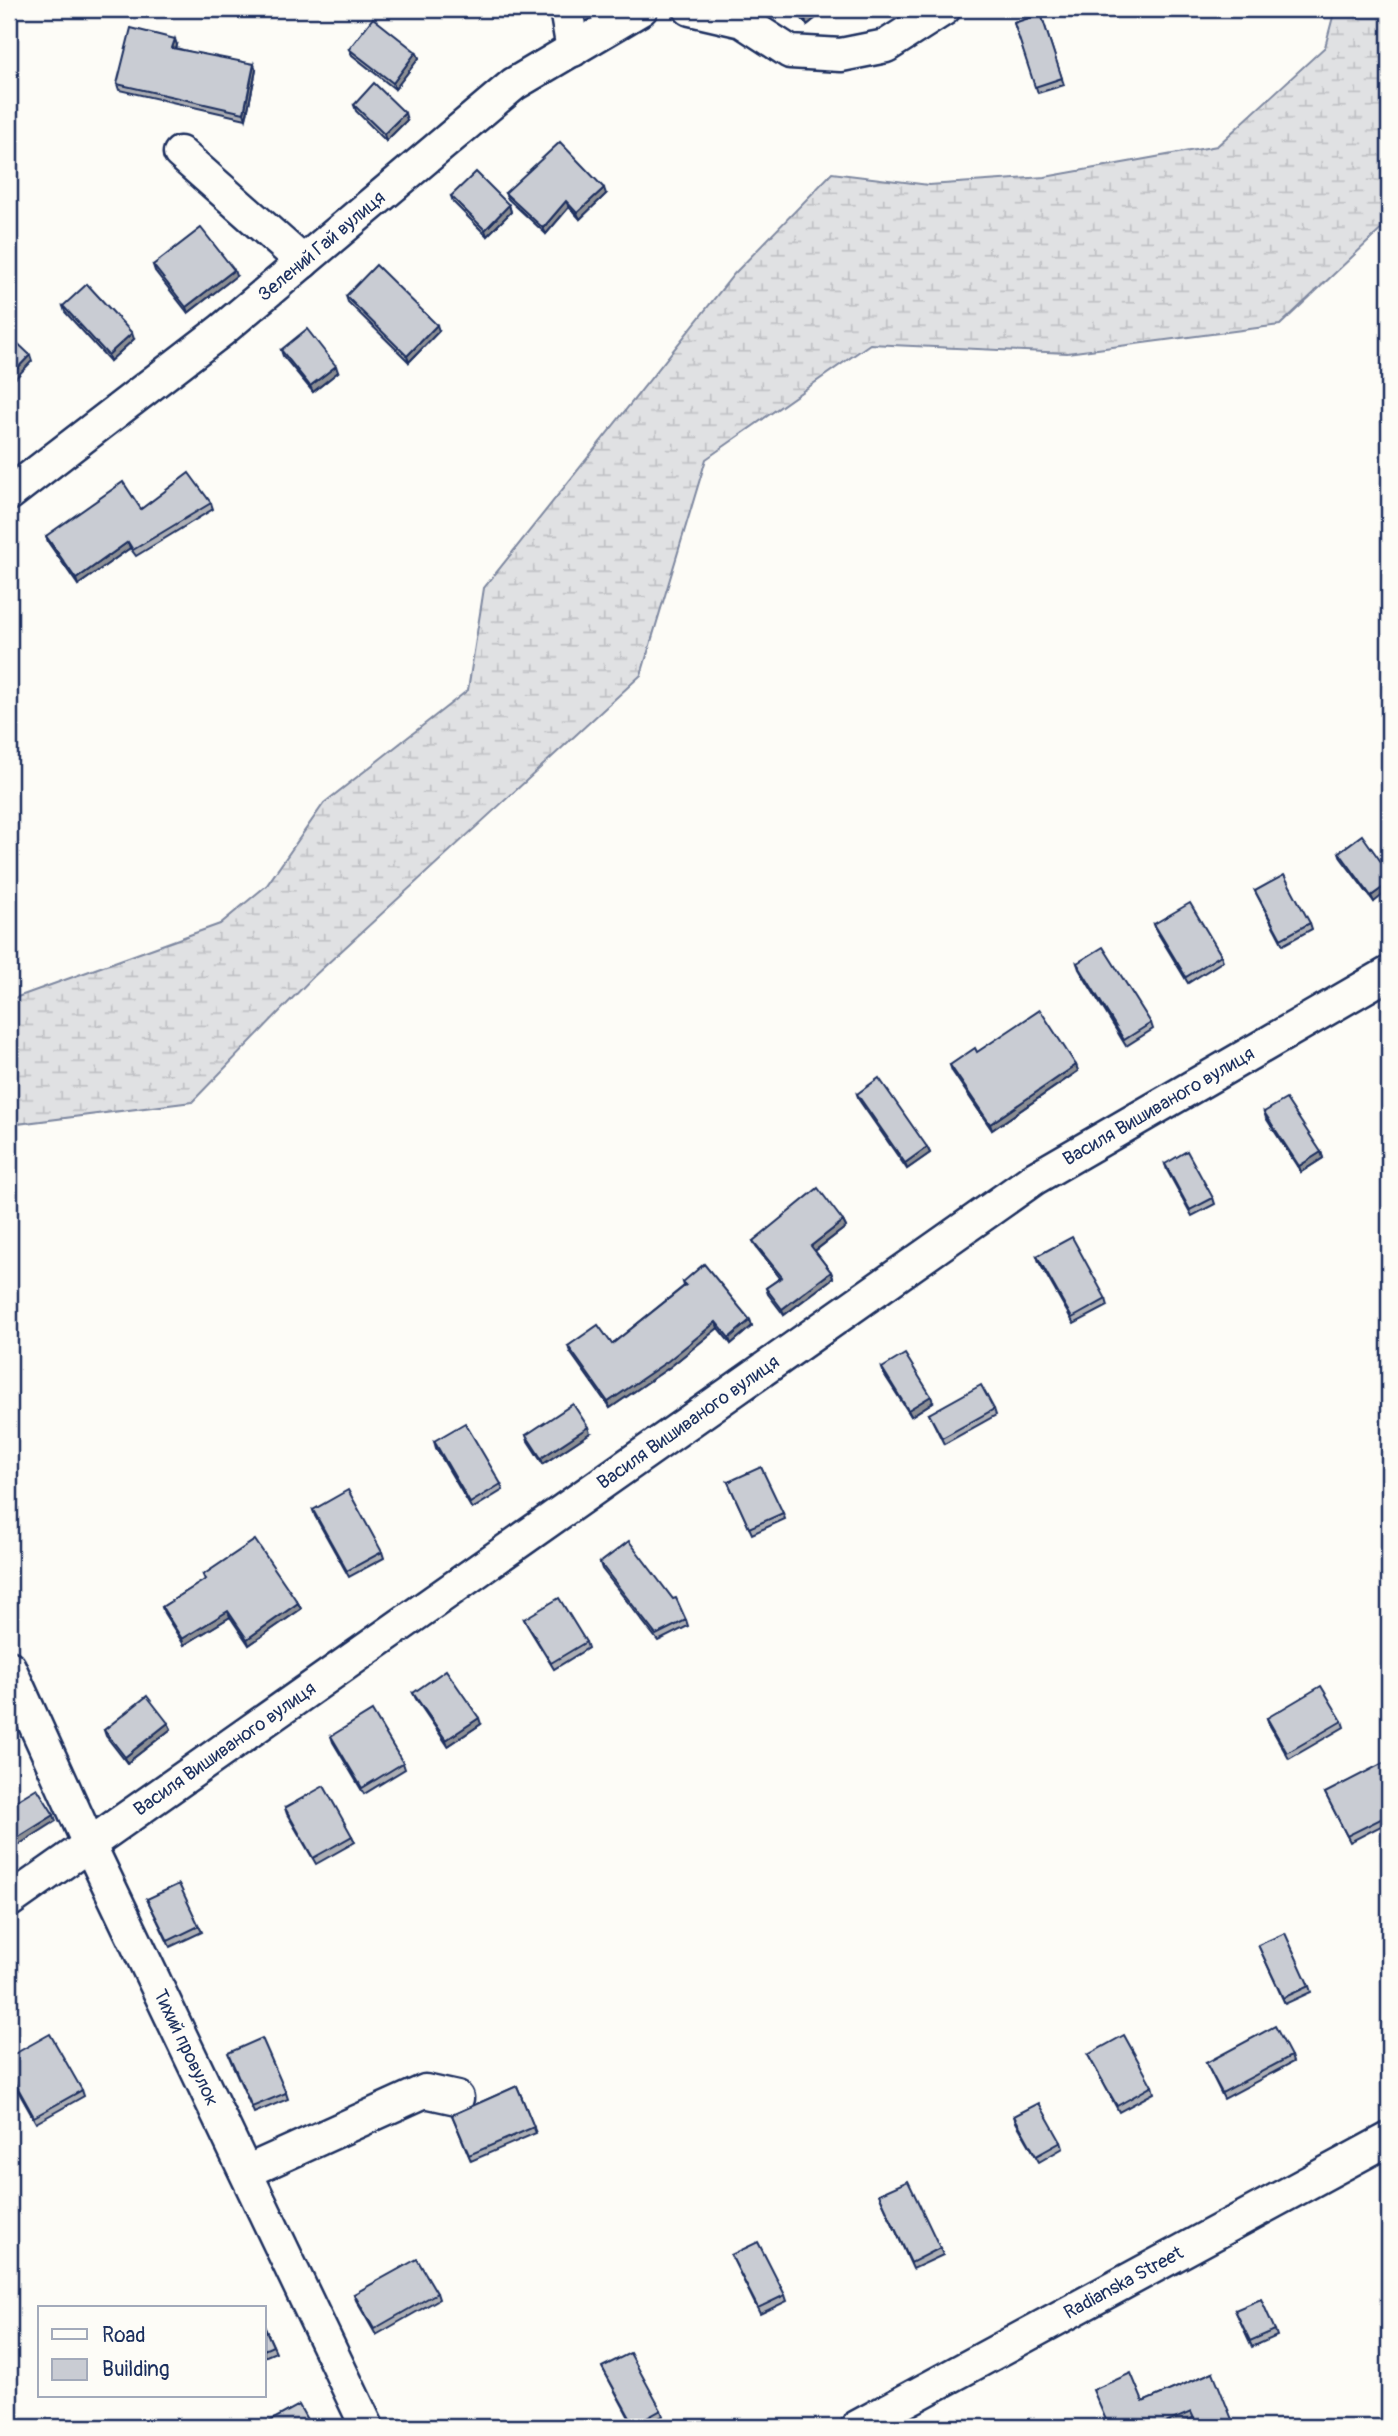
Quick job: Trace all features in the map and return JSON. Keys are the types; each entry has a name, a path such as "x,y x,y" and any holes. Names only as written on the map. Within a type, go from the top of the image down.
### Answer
{"street":[{"path":"566,9 573,50"},
{"name":"Зелений Гай вулиця","path":"9,494 222,330 514,84 641,9"},
{"path":"690,9 742,21 790,52 841,55 886,46 944,9"},
{"path":"180,153 303,262"},
{"name":"Василя Вишиваного вулиця","path":"9,1901 1035,1178 1389,973"},
{"name":"Тихий провулок","path":"9,1667 90,1846 367,2427"},
{"path":"246,2172 425,2091 457,2098"},
{"name":"Radianska Street","path":"857,2427 1389,2139"}],"green space":[{"path":"1335,9 1389,9 1389,222 1280,325 1067,353 870,344 706,459 641,675 313,977 192,1102 9,1125 9,1000 220,924 267,885 324,803 468,690 484,588 734,274 832,173 929,185 1045,177 1217,146 1325,47"}],"building":[{"path":"797,9 817,9 805,19"},
{"path":"1041,14 1062,78 1035,87 1014,23"},
{"path":"373,18 416,52 393,83 349,49"},
{"path":"131,28 175,39 172,48 254,64 244,113 117,84"},
{"path":"374,83 405,113 384,134 354,105"},
{"path":"560,142 604,188 577,213 566,201 543,228 505,193"},
{"path":"476,172 509,205 485,230 451,196"},
{"path":"201,228 234,270 186,307 153,265"},
{"path":"376,265 437,325 407,356 346,296"},
{"path":"87,284 132,333 108,355 63,306"},
{"path":"307,329 336,366 310,386 281,350"},
{"path":"9,335 30,355 9,377"},
{"path":"189,473 211,503 133,550 128,542 76,579 46,536 123,482 141,509"},
{"path":"1362,835 1389,873 1389,883 1371,896 1339,852"},
{"path":"1284,875 1310,923 1281,939 1255,891"},
{"path":"1190,903 1221,955 1186,977 1154,924"},
{"path":"1103,947 1151,1023 1124,1040 1077,963"},
{"path":"1040,1010 1076,1065 990,1124 950,1065 975,1048 977,1052"},
{"path":"879,1078 927,1147 905,1163 857,1094"},
{"path":"1286,1099 1321,1152 1299,1166 1264,1112"},
{"path":"1187,1151 1213,1198 1190,1210 1165,1164"},
{"path":"818,1188 843,1221 811,1246 831,1272 782,1309 766,1288 782,1277 753,1241"},
{"path":"1072,1237 1106,1299 1072,1318 1037,1256"},
{"path":"704,1264 750,1320 729,1338 716,1322 668,1361 608,1402 568,1346 598,1325 612,1344 686,1285 683,1282"},
{"path":"905,1354 931,1396 908,1410 882,1368"},
{"path":"981,1385 994,1409 942,1438 929,1414"},
{"path":"573,1404 588,1427 541,1458 526,1435"},
{"path":"465,1423 501,1484 470,1503 434,1441"},
{"path":"761,1467 783,1513 749,1528 728,1482"},
{"path":"348,1490 382,1552 347,1571 313,1510"},
{"path":"255,1540 298,1603 247,1639 228,1611 182,1639 162,1607 206,1579 203,1575"},
{"path":"629,1541 673,1599 676,1598 686,1620 656,1635 600,1563"},
{"path":"559,1598 586,1642 551,1663 524,1619"},
{"path":"446,1670 479,1718 446,1740 413,1693"},
{"path":"1321,1686 1342,1721 1287,1753 1267,1718"},
{"path":"147,1696 168,1723 125,1757 104,1730"},
{"path":"372,1711 403,1763 362,1788 331,1736"},
{"path":"1383,1763 1389,1774 1389,1815 1347,1836 1325,1793"},
{"path":"324,1786 352,1836 313,1858 285,1808"},
{"path":"37,1788 54,1815 9,1843 9,1805"},
{"path":"179,1884 199,1926 168,1941 147,1899"},
{"path":"1285,1933 1309,1986 1283,1998 1258,1945"},
{"path":"1275,2026 1291,2056 1222,2093 1206,2063"},
{"path":"50,2034 82,2090 34,2117 9,2072 9,2057"},
{"path":"1124,2035 1152,2086 1117,2106 1088,2055"},
{"path":"262,2038 286,2093 252,2107 228,2053"},
{"path":"517,2086 534,2127 469,2155 452,2115"},
{"path":"1039,2103 1061,2142 1036,2156 1014,2116"},
{"path":"908,2181 940,2248 911,2263 879,2194"},
{"path":"758,2242 785,2295 758,2308 731,2255"},
{"path":"417,2259 437,2293 374,2329 354,2294"},
{"path":"1261,2299 1275,2330 1250,2341 1235,2310"},
{"path":"266,2330 273,2346 266,2349"},
{"path":"630,2353 661,2410 634,2425 602,2367"},
{"path":"1213,2372 1235,2427 1198,2427 1191,2412 1156,2427 1109,2427 1093,2390 1131,2373 1143,2402"},
{"path":"299,2405 311,2427 259,2427"}]}
